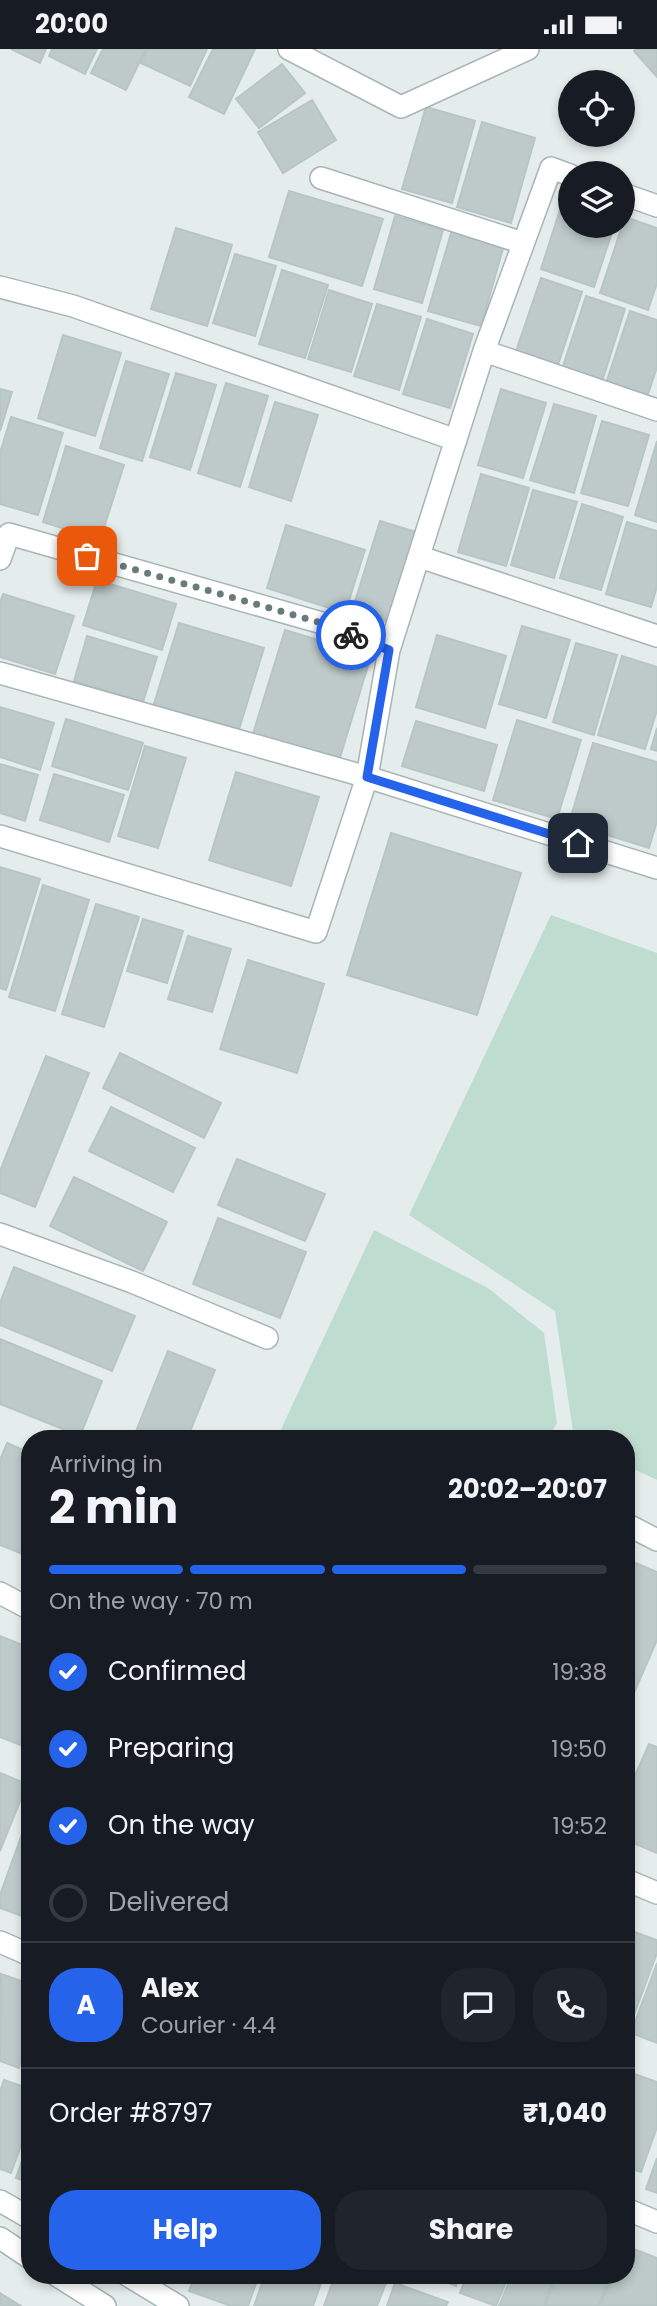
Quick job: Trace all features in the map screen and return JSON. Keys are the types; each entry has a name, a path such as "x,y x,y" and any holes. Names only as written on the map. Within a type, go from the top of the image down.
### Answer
{"street":[{"path":"289,49 401,107 528,49"},
{"path":"0,836 316,932 367,777 389,650 484,351 551,168 558,171"},
{"path":"321,179 523,243"},
{"path":"635,198 657,206"},
{"path":"0,287 73,306 456,440"},
{"path":"484,351 657,410"},
{"path":"0,559 5,532 322,623 389,650"},
{"path":"420,557 657,636"},
{"path":"0,673 367,777 657,868"},
{"path":"0,1234 132,1282 267,1338"},
{"path":"635,1529 657,1540"},
{"path":"0,1593 21,1604"},
{"path":"635,1884 657,1893"},
{"path":"0,1942 21,1951"},
{"path":"0,2201 21,2213"},
{"path":"635,2213 657,2222"},
{"path":"0,2238 21,2252"},
{"path":"71,2284 105,2306"},
{"path":"142,2284 178,2306"}],"green space":[{"path":"551,915 657,953 657,1480 635,1470 635,1430 573,1430 555,1311 409,1215"},
{"path":"374,1230 488,1288 544,1333 557,1423 553,1430 281,1430"}],"building":[{"path":"11,49 46,49 40,63"},
{"path":"52,49 97,49 85,74 49,56"},
{"path":"103,49 146,49 126,90 91,73"},
{"path":"148,49 207,49 190,86 141,63"},
{"path":"213,49 255,49 224,114 189,97"},
{"path":"657,49 657,77 634,51"},
{"path":"282,64 305,93 259,128 236,99"},
{"path":"312,100 336,140 283,173 258,132"},
{"path":"426,107 475,121 452,203 402,189"},
{"path":"482,122 535,138 511,223 457,207"},
{"path":"289,191 383,219 362,286 269,257"},
{"path":"395,216 443,230 422,303 374,289"},
{"path":"558,216 558,238 610,238 594,287 541,269"},
{"path":"635,220 657,228 657,283 648,310 600,293 618,238 635,238"},
{"path":"176,228 232,245 207,326 151,309"},
{"path":"452,230 504,245 481,326 428,311"},
{"path":"235,254 276,266 255,336 213,323"},
{"path":"282,270 328,285 305,358 259,344"},
{"path":"541,278 582,292 558,365 516,351"},
{"path":"329,290 372,304 351,372 308,359"},
{"path":"586,296 625,309 601,385 561,372"},
{"path":"377,304 421,317 399,390 354,376"},
{"path":"630,311 657,320 657,367 647,397 606,383"},
{"path":"427,319 473,334 450,408 403,394"},
{"path":"63,335 121,353 95,436 38,418"},
{"path":"126,361 169,374 142,461 100,448"},
{"path":"176,373 216,385 190,470 150,457"},
{"path":"226,383 268,396 240,487 198,473"},
{"path":"0,389 12,392 0,431"},
{"path":"501,389 546,403 523,478 478,465"},
{"path":"275,402 318,415 291,501 249,487"},
{"path":"554,404 596,416 574,493 530,480"},
{"path":"11,417 63,433 38,515 0,504 0,453"},
{"path":"602,421 649,435 628,506 581,493"},
{"path":"657,441 657,522 635,515"},
{"path":"66,446 124,465 100,540 43,522"},
{"path":"481,474 529,488 506,566 458,552"},
{"path":"533,490 577,502 554,578 511,565"},
{"path":"582,504 623,517 601,590 560,578"},
{"path":"380,521 416,532 389,622 352,611"},
{"path":"627,522 657,531 657,586 651,607 606,594"},
{"path":"286,525 365,550 345,613 267,588"},
{"path":"97,580 176,604 162,650 83,625"},
{"path":"3,594 74,616 55,674 0,657 0,603"},
{"path":"179,623 264,648 237,736 152,710"},
{"path":"522,626 570,640 546,718 499,704"},
{"path":"285,630 371,656 338,764 252,737"},
{"path":"437,635 506,656 485,728 416,707"},
{"path":"87,636 157,657 143,702 74,681"},
{"path":"576,643 617,655 594,735 553,722"},
{"path":"622,656 657,667 657,710 645,749 598,735"},
{"path":"0,707 54,723 40,770 0,757"},
{"path":"66,719 143,743 128,790 52,766"},
{"path":"517,720 581,740 557,819 493,800"},
{"path":"416,721 497,745 484,791 402,766"},
{"path":"657,728 657,751 651,749"},
{"path":"593,743 657,762 657,821 649,848 569,823"},
{"path":"145,746 186,758 158,848 118,836"},
{"path":"0,764 38,775 25,821 0,813"},
{"path":"236,772 319,797 291,886 209,860"},
{"path":"54,774 124,795 109,842 40,820"},
{"path":"391,833 521,873 477,1015 347,975"},
{"path":"0,867 40,879 6,990 0,988"},
{"path":"43,885 89,900 55,1011 9,997"},
{"path":"96,904 139,917 104,1027 62,1014"},
{"path":"143,919 183,931 167,983 127,971"},
{"path":"188,936 231,949 212,1012 168,999"},
{"path":"248,960 324,984 297,1073 220,1049"},
{"path":"120,1053 221,1103 204,1138 103,1088"},
{"path":"46,1056 89,1073 35,1207 0,1193 0,1171"},
{"path":"111,1107 195,1148 173,1192 89,1151"},
{"path":"237,1159 325,1194 305,1241 218,1205"},
{"path":"74,1177 167,1222 143,1271 50,1226"},
{"path":"218,1218 306,1252 280,1318 193,1284"},
{"path":"14,1267 135,1316 112,1371 0,1325 0,1303"},
{"path":"0,1339 102,1381 82,1430 65,1430 0,1404"},
{"path":"168,1351 215,1370 191,1430 137,1430"},
{"path":"7,1443 21,1449 21,1553 0,1545 0,1460"},
{"path":"635,1563 657,1572 657,1640 635,1690"},
{"path":"0,1636 21,1644 21,1745 0,1737"},
{"path":"649,1744 657,1747 657,1853 635,1844 635,1776"},
{"path":"0,1773 21,1782 21,1799 0,1851"},
{"path":"21,1837 21,1916 0,1908 0,1895"},
{"path":"635,1932 657,1940 657,1953 635,2012"},
{"path":"657,1963 657,2043 635,2035 635,2022"},
{"path":"1,1974 21,1981 21,2063 19,2068 0,2061"},
{"path":"635,2074 657,2082 657,2127 641,2172 635,2170"},
{"path":"4,2080 21,2086 21,2146 11,2173 0,2169 0,2091"},
{"path":"657,2158 657,2193 646,2189"},
{"path":"21,2164 21,2180 16,2178"},
{"path":"635,2249 657,2258 657,2306 600,2306 609,2284 635,2284"},
{"path":"192,2284 256,2284 248,2306 231,2306 189,2291"},
{"path":"262,2284 321,2284 313,2306 254,2306"},
{"path":"332,2284 386,2284 377,2306 324,2306"},
{"path":"395,2284 448,2302 446,2306 387,2306"},
{"path":"464,2284 505,2284 496,2306 460,2293"},
{"path":"508,2284 552,2284 543,2306 499,2306"},
{"path":"554,2284 607,2284 598,2306 545,2306"},
{"path":"0,2293 21,2306 0,2306"}],"way so far":[{"path":"87,556 322,623 351,635"}],"route":[{"path":"351,635 389,650 367,777 578,843"}]}
